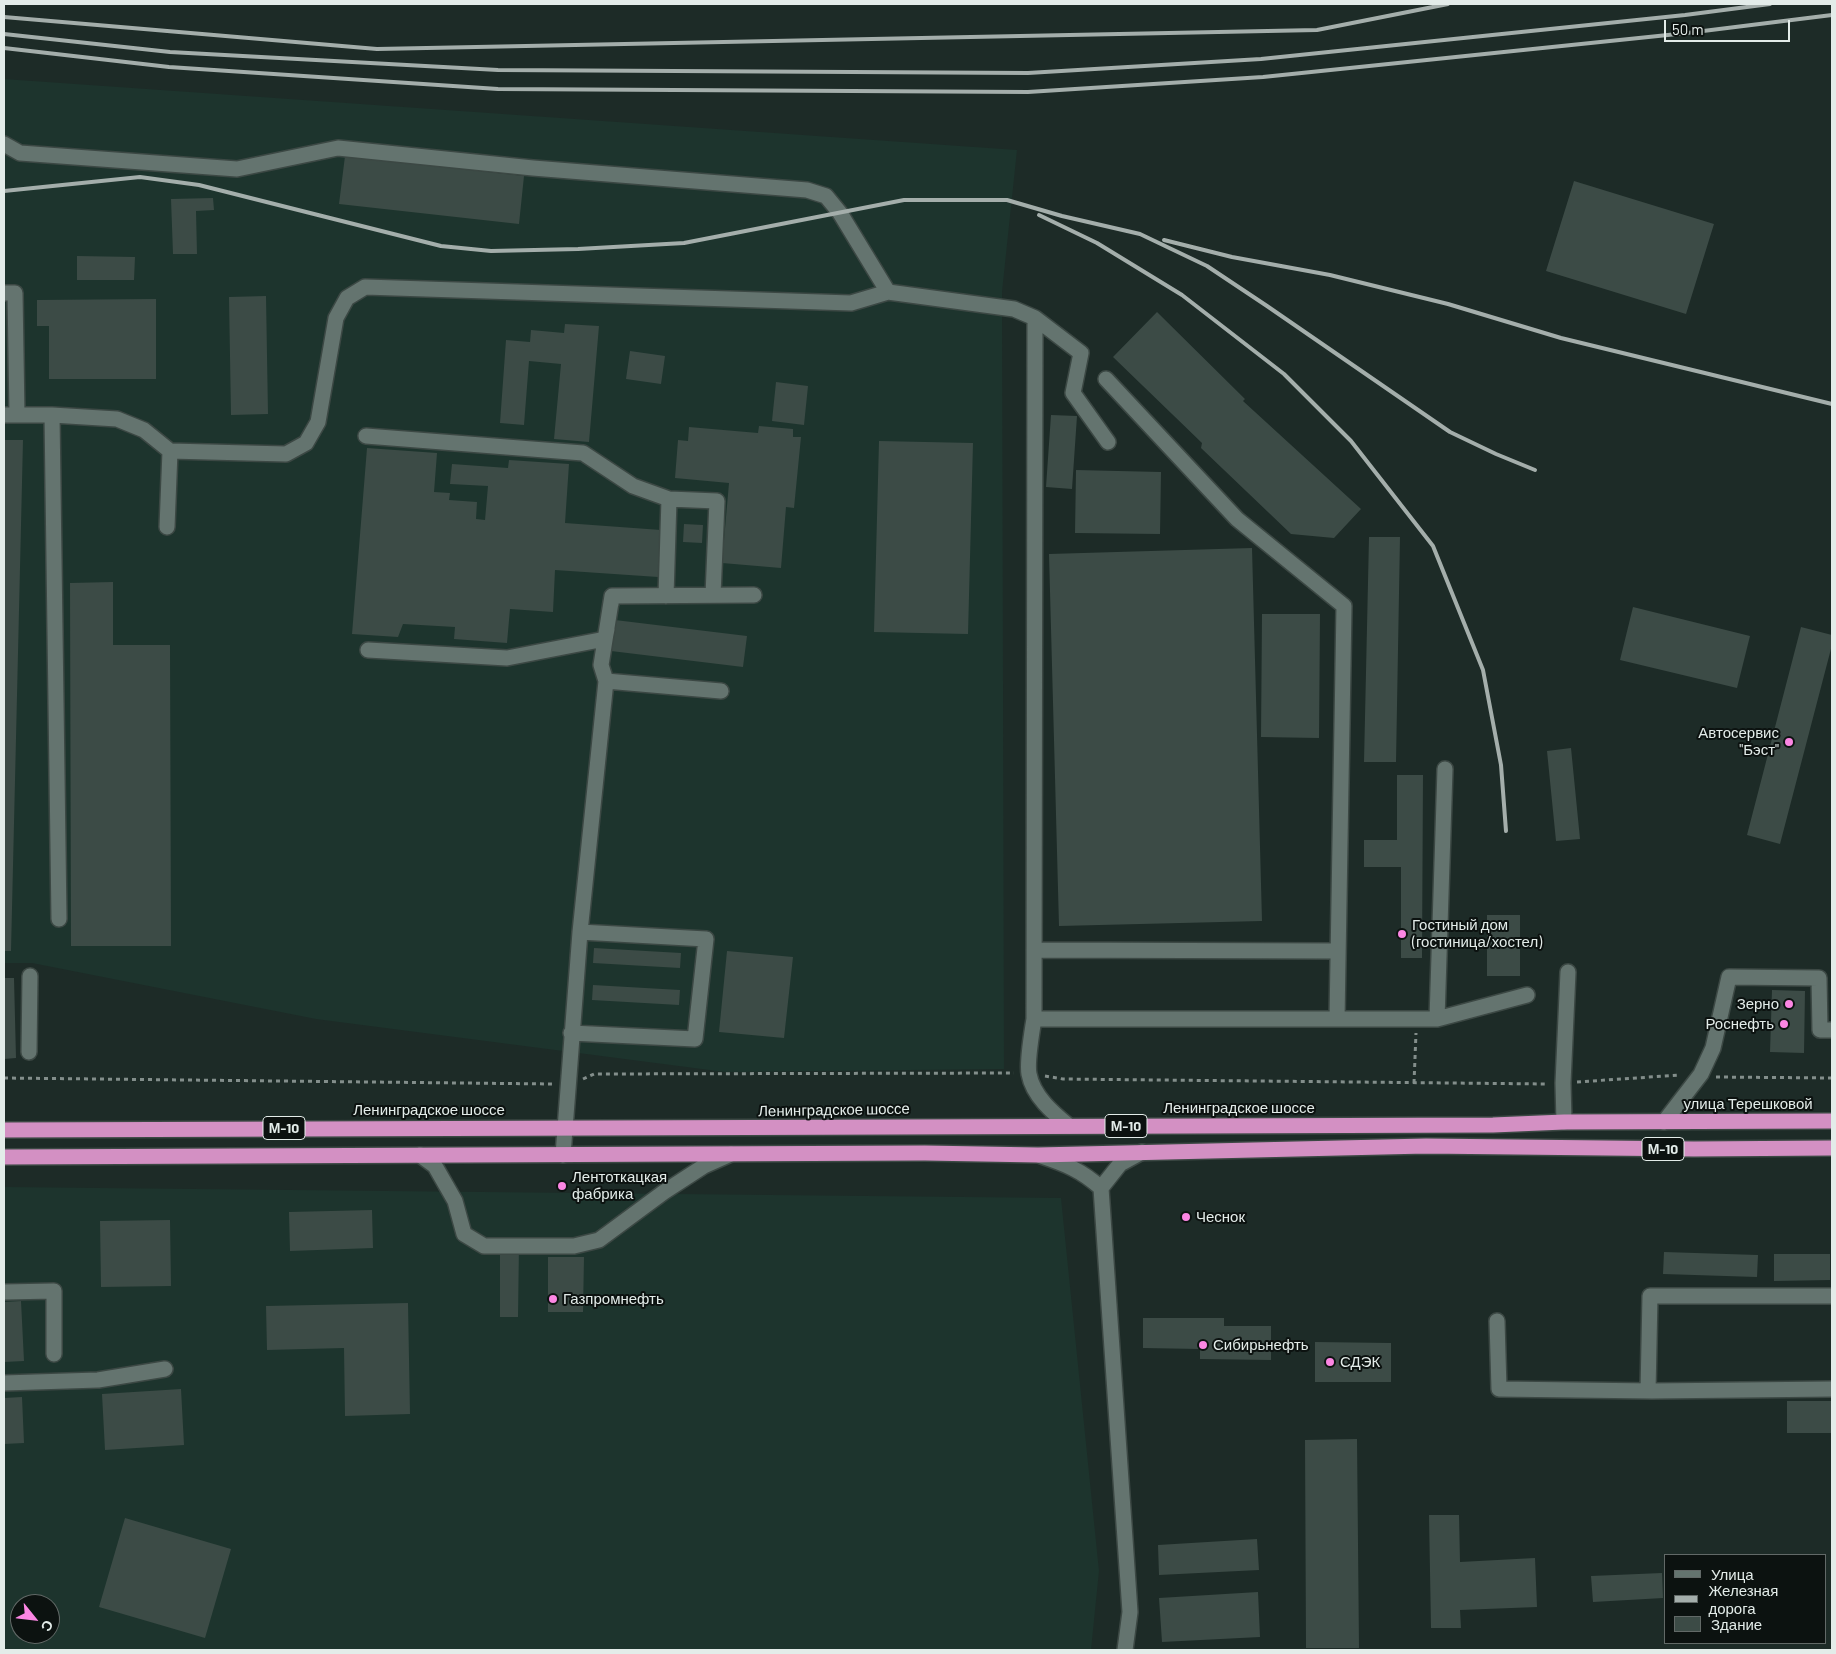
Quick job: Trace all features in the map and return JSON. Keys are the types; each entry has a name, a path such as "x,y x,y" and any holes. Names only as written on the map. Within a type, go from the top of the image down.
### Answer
{"highway":[{"name":"улица Терешковой","path":"1664,1122 1832,1121"},
{"name":"Ленинградское шоссе","path":"4,1130 411,1127 564,1129 1484,1125 1564,1122 1664,1122"},
{"name":"М-10","path":"4,1157 925,1153 1038,1155 1416,1146 1694,1149 1832,1148"}],"street":[{"path":"4,144 20,154 237,169 338,148 533,168 807,190 826,196 840,213 888,292"},
{"path":"4,293 15,293 10,415 52,415 117,419 144,430 170,451 286,454 306,443 318,422 336,318 348,298 365,288 851,303 888,292 1014,310 1035,318 1081,353 1073,393 1108,442"},
{"path":"1035,318 1034,1018 1028,1073 1038,1094 1050,1110 1069,1126"},
{"path":"1106,379 1237,519 1344,606 1337,1019"},
{"path":"52,415 59,918"},
{"path":"366,436 583,453 633,486 669,499 717,501 713,595"},
{"path":"167,527 170,451"},
{"path":"666,596 669,499"},
{"path":"563,1156 580,932 606,681 600,665 612,596 754,595"},
{"path":"368,650 508,658 605,638"},
{"path":"606,681 721,691"},
{"path":"1437,1019 1444,769"},
{"path":"572,1033 695,1039 706,939 580,932"},
{"path":"1034,950 1338,951"},
{"path":"1564,1122 1562,1083 1568,972"},
{"path":"30,976 30,1052"},
{"path":"1664,1122 1701,1074 1713,1048 1729,977 1819,978 1820,1030 1832,1030"},
{"path":"1034,1018 1437,1019 1527,995"},
{"path":"1126,1650 1130,1612 1101,1188 1120,1164 1142,1152"},
{"path":"420,1155 435,1166 455,1201 464,1234 484,1246 574,1246 599,1240 664,1192 704,1166 731,1154"},
{"path":"1038,1155 1070,1166 1088,1176 1101,1188"},
{"path":"4,1292 54,1291 54,1354"},
{"path":"1648,1391 1650,1296 1832,1296"},
{"path":"1497,1322 1499,1389 1648,1391 1832,1389"},
{"path":"4,1383 98,1380 165,1369"}],"path":[{"path":"1414,1083 1417,1019"},
{"path":"4,1078 568,1085 594,1074 1028,1073 1063,1079 1414,1083 1562,1083 1701,1074 1721,1078 1832,1078"}],"shaded area":[{"path":"4,79 1017,150 1002,292 1004,1069 725,1072 316,1019 32,963 4,963"},
{"path":"4,1187 1061,1198 1099,1571 1091,1650 4,1650"}],"building":[{"path":"345,156 524,176 519,224 339,204"},
{"path":"1574,181 1714,224 1686,314 1546,271"},
{"path":"213,198 214,210 196,211 197,254 173,254 171,199"},
{"path":"77,256 135,257 134,280 77,280"},
{"path":"266,296 268,414 231,415 229,297"},
{"path":"156,299 156,379 49,379 49,326 37,326 37,300"},
{"path":"1157,312 1245,399 1243,401 1361,509 1334,538 1291,534 1201,448 1202,443 1113,357"},
{"path":"565,324 599,326 589,442 554,439 561,364 529,361 524,425 500,423 506,340 530,342 531,330 564,333"},
{"path":"630,351 665,356 661,384 626,379"},
{"path":"776,382 808,386 804,425 772,421"},
{"path":"1051,415 1077,416 1072,489 1046,487"},
{"path":"759,426 793,429 793,437 801,437 794,508 786,507 781,568 722,563 729,483 675,478 678,440 688,441 689,427 758,433"},
{"path":"4,440 23,440 11,951 4,951"},
{"path":"879,441 973,443 968,634 874,632"},
{"path":"367,448 437,453 434,492 450,493 449,500 477,502 476,519 485,520 488,486 450,484 452,464 508,468 509,460 569,464 565,523 661,530 658,577 555,570 553,612 510,609 507,643 454,639 455,627 403,624 398,637 352,634"},
{"path":"1076,470 1161,472 1160,534 1075,533"},
{"path":"684,524 703,525 702,543 683,542"},
{"path":"1369,537 1400,537 1396,762 1364,762"},
{"path":"1252,548 1262,921 1059,926 1049,554"},
{"path":"113,582 113,645 170,645 171,946 71,946 70,583"},
{"path":"1633,607 1750,636 1737,688 1620,660"},
{"path":"1262,614 1320,614 1319,738 1261,737"},
{"path":"615,620 747,636 743,667 611,651"},
{"path":"1801,627 1832,635 1832,645 1780,844 1747,835"},
{"path":"1571,748 1580,839 1556,841 1547,751"},
{"path":"1397,775 1423,775 1422,958 1401,958 1401,867 1364,867 1364,840 1397,840"},
{"path":"1487,915 1520,915 1520,976 1487,976"},
{"path":"594,948 681,953 680,968 593,963"},
{"path":"727,951 793,957 784,1038 719,1032"},
{"path":"4,978 14,978 16,1058 4,1059"},
{"path":"593,985 680,990 679,1005 592,1000"},
{"path":"1772,990 1805,991 1804,1053 1770,1052"},
{"path":"372,1210 373,1248 290,1251 289,1212"},
{"path":"170,1220 171,1286 101,1287 100,1221"},
{"path":"500,1244 519,1244 518,1317 500,1317"},
{"path":"1664,1252 1758,1255 1757,1277 1663,1274"},
{"path":"1774,1254 1830,1254 1830,1280 1774,1281"},
{"path":"548,1257 584,1257 583,1312 548,1312"},
{"path":"21,1301 24,1361 4,1362 4,1302"},
{"path":"408,1303 410,1414 345,1416 344,1348 267,1350 266,1306"},
{"path":"1143,1318 1224,1318 1224,1326 1271,1326 1271,1360 1200,1359 1200,1349 1143,1348"},
{"path":"1315,1342 1391,1343 1391,1382 1315,1382"},
{"path":"181,1389 184,1445 105,1450 102,1394"},
{"path":"22,1397 24,1443 4,1444 4,1398"},
{"path":"1787,1401 1832,1401 1832,1433 1787,1433"},
{"path":"1357,1439 1359,1648 1306,1648 1305,1440"},
{"path":"1429,1515 1459,1515 1460,1562 1535,1558 1537,1607 1460,1610 1461,1628 1431,1628"},
{"path":"125,1518 231,1549 205,1638 99,1607"},
{"path":"1257,1539 1259,1570 1159,1575 1158,1545"},
{"path":"1662,1573 1663,1598 1593,1602 1591,1576"},
{"path":"1258,1592 1260,1637 1162,1642 1159,1598"}],"railway":[{"path":"4,17 377,49 1317,30 1448,4"},
{"path":"4,34 170,52 498,70 1028,73 1261,59 1685,15 1770,4"},
{"path":"4,48 169,67 498,89 1028,92 1263,77 1687,33 1832,15"},
{"path":"4,191 140,177 199,185 441,246 491,251 578,249 684,243 904,200 1007,200 1062,216 1140,234 1207,266 1450,432 1535,470"},
{"path":"1039,215 1097,243 1182,295 1284,374 1351,441 1433,546 1483,670 1501,765 1506,831"},
{"path":"1164,240 1232,257 1330,275 1448,304 1561,338 1832,404"}],"place":[{"name":"Автосервис \"Бэст\"","path":"1789,742"},
{"name":"Гостиный дом (гостиница/хостел)","path":"1402,934"},
{"name":"Зерно","path":"1789,1004"},
{"name":"Роснефть","path":"1784,1024"},
{"name":"Лентоткацкая фабрика","path":"562,1186"},
{"name":"Чеснок","path":"1186,1217"},
{"name":"Газпромнефть","path":"553,1299"},
{"name":"Сибирьнефть","path":"1203,1345"},
{"name":"СДЭК","path":"1330,1362"}]}
